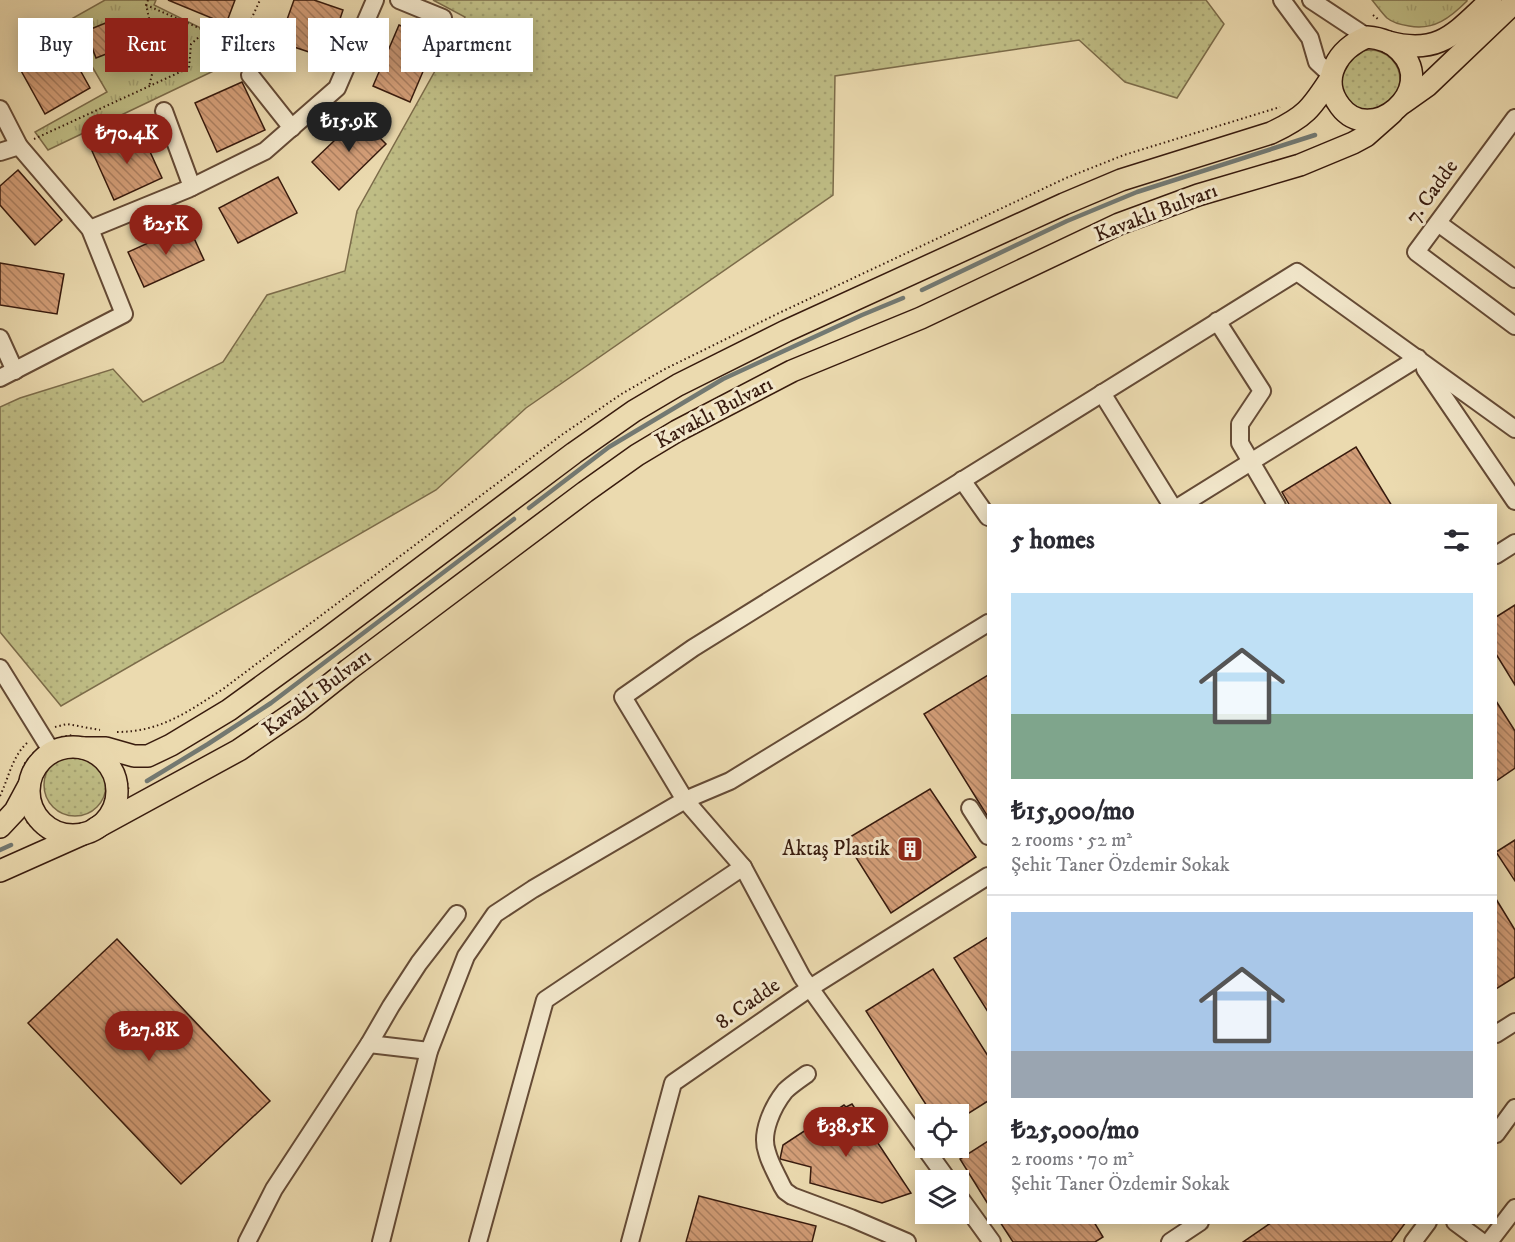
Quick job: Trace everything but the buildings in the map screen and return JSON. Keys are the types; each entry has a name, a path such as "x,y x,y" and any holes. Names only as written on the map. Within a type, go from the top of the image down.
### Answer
{"main road":[{"path":"1377,39 1404,56 1410,67 1412,78 1409,91 1398,108 1366,121 1342,110 1334,99 1330,86 1331,77 1336,61 1344,52 1355,42 1377,39 1403,46 1425,46 1443,41 1457,32 1491,0"},
{"name":"Kavaklı Bulvarı","path":"0,872 90,831 239,750 299,709 585,492 637,455 687,426 792,371 921,318 1119,224 1198,195 1300,165 1353,143 1366,136 1427,86 1515,2"},
{"name":"Kavaklı Bulvarı","path":"52,752 69,747 106,748 134,756 148,756 171,745 228,710 328,638 574,453 634,411 678,386 786,332 1075,199 1121,180 1294,123 1314,104 1331,77"},
{"name":"Kavaklı Bulvarı","path":"84,748 99,756 108,765 115,778 117,792 114,806 107,818 90,831"},
{"path":"0,828 15,811 29,785 33,771 42,759 52,752"},
{"path":"29,785 34,813 44,824 69,835 90,831"}],"street":[{"path":"90,229 192,187 266,152 337,88 375,0"},
{"path":"399,0 442,18"},
{"path":"1282,0 1310,38 1317,62 1331,77"},
{"path":"1311,0 1377,39"},
{"path":"250,75 292,128"},
{"path":"0,109 19,146 90,229 124,314 7,374 0,338"},
{"path":"164,111 192,187"},
{"name":"7. Cadde","path":"1515,117 1416,252 1515,326"},
{"path":"0,152 19,146"},
{"path":"1438,224 1515,279"},
{"path":"941,1170 802,977 743,867 685,800 623,697 693,648 1297,272 1515,429"},
{"path":"1217,321 1263,391 1240,424 1240,442 1276,504"},
{"path":"1183,504 1418,358"},
{"path":"1418,358 1515,501"},
{"path":"1102,393 1171,504"},
{"path":"962,480 987,516"},
{"path":"1497,554 1515,543"},
{"path":"381,1242 429,1051 466,956 495,914 685,800 730,781 987,624"},
{"path":"0,668 52,752"},
{"path":"970,808 987,834"},
{"path":"478,1242 545,1000 743,867"},
{"name":"8. Cadde","path":"630,1242 673,1083 810,988 987,877"},
{"path":"247,1242 274,1189 408,980 457,914"},
{"path":"1497,1033 1515,1022"},
{"path":"369,1044 429,1051"},
{"path":"807,1074 785,1090 770,1117 766,1130 766,1151 782,1186 792,1196 907,1242"},
{"path":"1497,1133 1515,1108"},
{"path":"1489,1242 1515,1208"},
{"path":"969,1210 992,1242"},
{"path":"1170,1242 1197,1224"},
{"path":"1413,1242 1426,1224"},
{"path":"1458,1224 1482,1242"}],"path":[{"path":"148,0 146,5 157,53 149,87"},
{"path":"252,18 260,0"},
{"path":"146,5 200,28"},
{"path":"19,146 189,68 191,44 200,36"},
{"path":"122,762 131,799"},
{"path":"23,818 45,840"}],"green space":[{"path":"105,0 156,0 154,5 180,18 105,18 105,72 188,72 188,22 200,28 200,72 211,72 48,150 35,132 107,92 93,68 93,18 73,18"},
{"path":"433,0 1206,0 1224,24 1177,98 1125,82 1079,40 835,76 833,195 526,408 436,490 61,706 0,632 0,407 20,398 113,369 143,402 223,362 267,295 345,271 357,211 434,72 533,72 533,18 465,17"},
{"path":"1372,0 1467,1 1455,12 1434,25 1418,27 1389,20"},
{"path":"1370,50 1387,55 1395,63 1400,80 1395,97 1387,105 1370,110 1353,105 1345,97 1340,80 1345,63 1353,55"},
{"path":"75,754 92,759 97,763 101,768 106,785 101,802 97,807 92,811 75,816 58,811 53,807 49,802 44,785 49,768 53,763 58,759"}],"waterway":[{"path":"922,290 1067,221 1137,192 1315,135"},
{"path":"529,508 609,447 723,379 903,298"},
{"path":"147,781 271,703 514,519"},
{"path":"0,850 11,845"}],"place":[{"name":"Aktaş Plastik","path":"910,849"}]}
